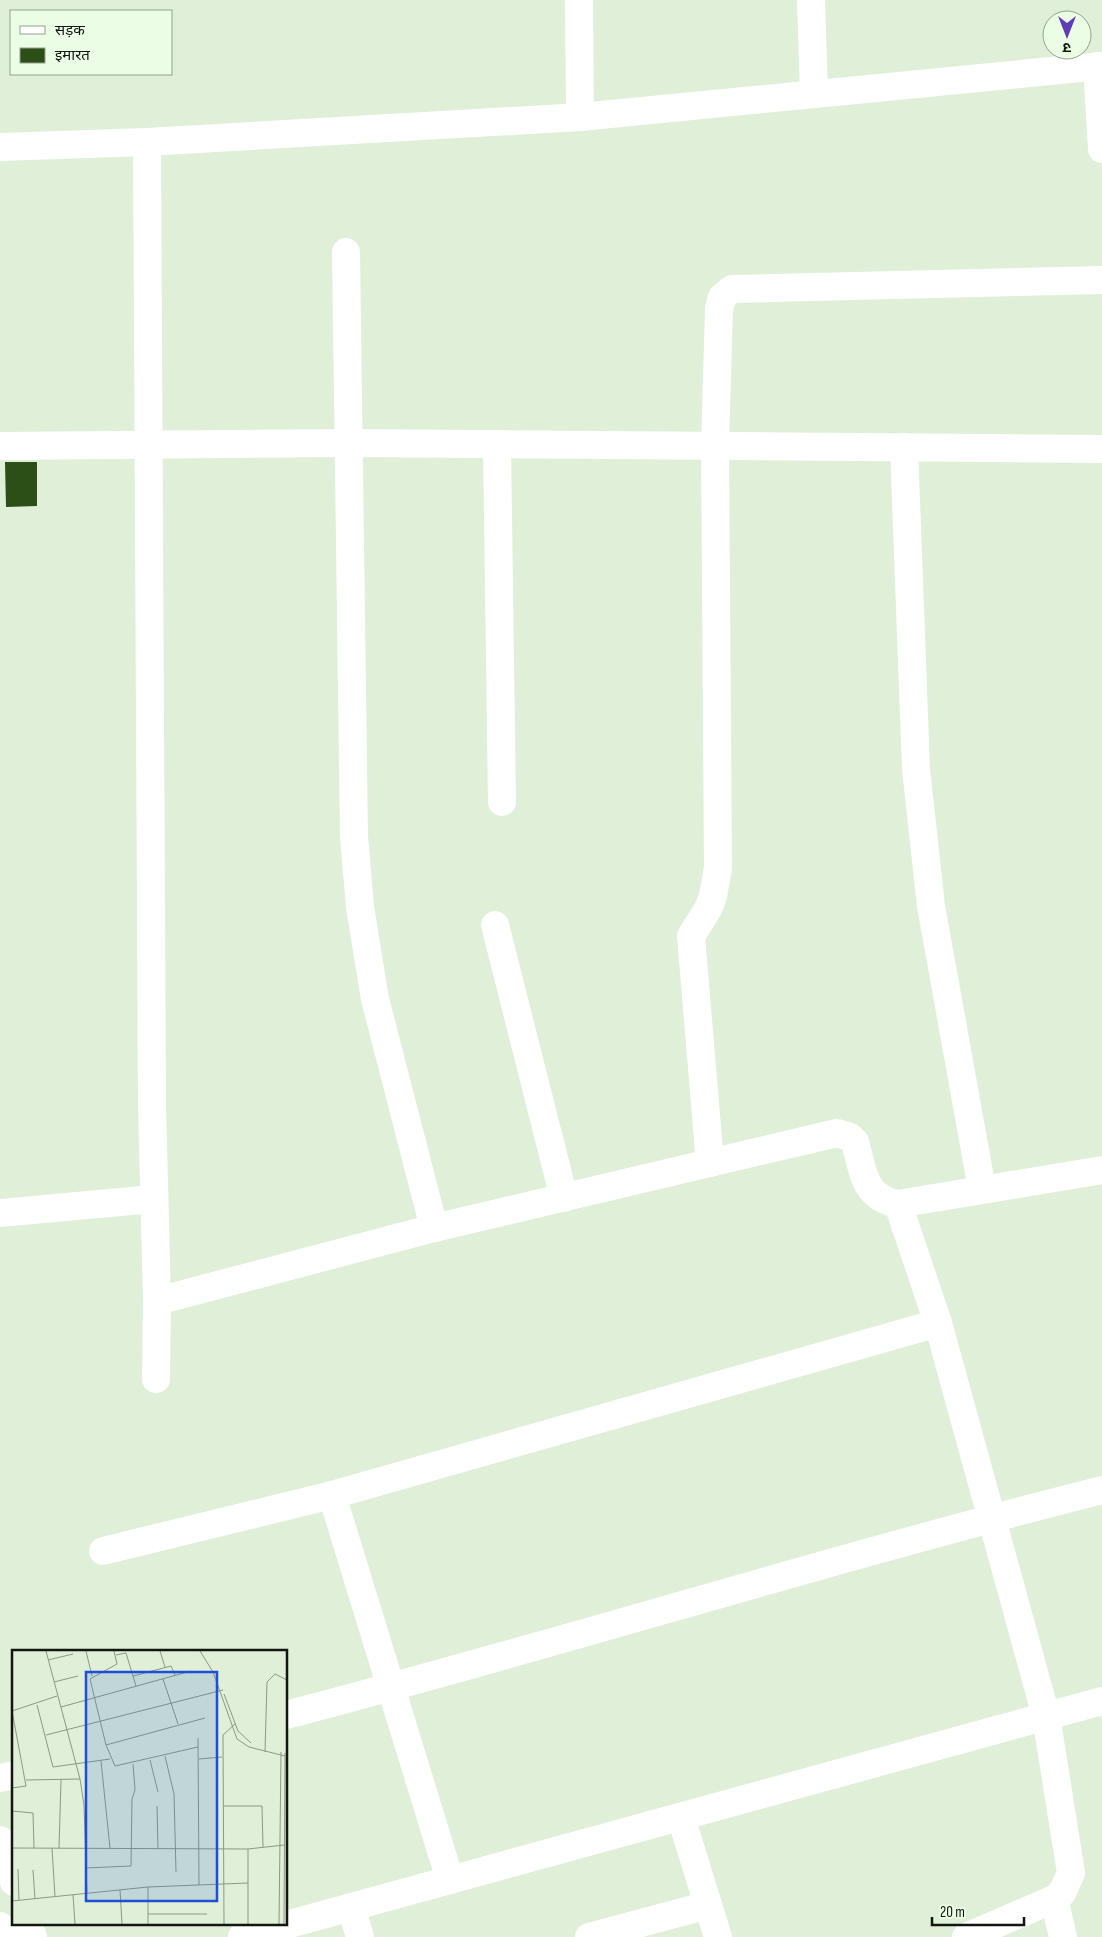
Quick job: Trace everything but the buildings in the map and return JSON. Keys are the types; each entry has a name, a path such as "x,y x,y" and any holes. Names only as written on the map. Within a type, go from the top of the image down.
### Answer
{"street":[{"path":"579,0 580,117"},
{"path":"810,0 814,94"},
{"path":"0,147 147,142 580,117 1100,66 1102,149"},
{"path":"147,142 153,1199 157,1301 156,1379"},
{"path":"346,252 354,836 360,907 383,1036 434,1228"},
{"path":"710,1162 690,936 708,909 713,896 718,868 715,445 719,309 722,298 732,289 1102,280"},
{"path":"0,446 348,443 1102,449"},
{"path":"496,444 502,802"},
{"path":"904,447 918,779 931,906 982,1189"},
{"path":"495,925 564,1198"},
{"path":"157,1301 434,1228 837,1133 844,1134 855,1142 868,1189 880,1199 898,1204 1102,1170"},
{"path":"0,1213 153,1199"},
{"path":"898,1204 938,1323 1046,1716 1071,1873 1062,1893 1054,1899 966,1937"},
{"path":"103,1551 332,1495 938,1323"},
{"path":"288,1714 391,1688 991,1518 1102,1490"},
{"path":"332,1495 450,1880"},
{"path":"242,1937 1102,1701"},
{"path":"681,1817 718,1937"},
{"path":"0,1840 12,1876"},
{"path":"1054,1899 1063,1937"},
{"path":"589,1937 708,1905"},
{"path":"351,1907 360,1937"},
{"path":"28,1924 33,1937"},
{"path":"0,1926 4,1937"}]}
